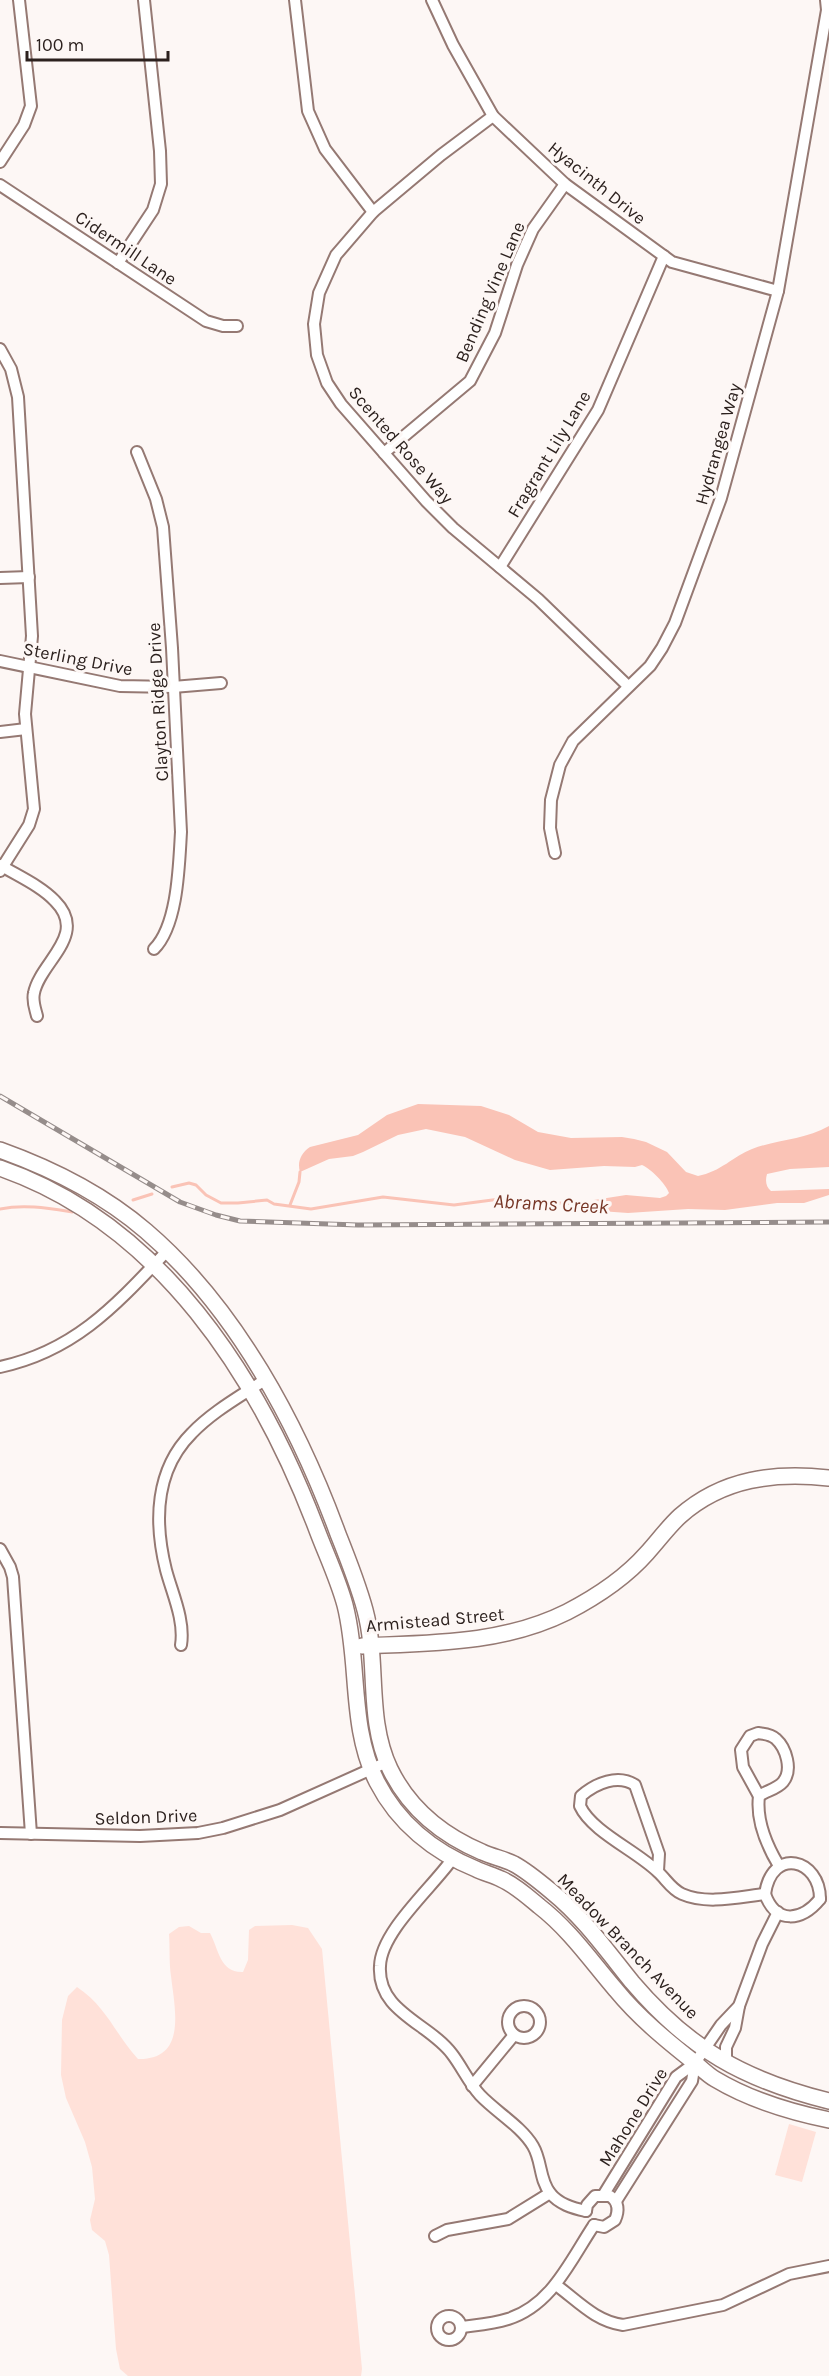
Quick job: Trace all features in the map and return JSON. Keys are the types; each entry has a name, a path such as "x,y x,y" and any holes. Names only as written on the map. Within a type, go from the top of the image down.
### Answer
{"main road":[{"name":"Meadow Branch Avenue","path":"0,1150 56,1172 93,1193 147,1232 167,1251 216,1308 266,1379 298,1437 318,1480 365,1609 371,1646 377,1725 387,1762 403,1791 427,1819 457,1840 515,1865 561,1899 659,2011 677,2028 726,2063 772,2085 829,2101"},
{"name":"Meadow Branch Avenue","path":"0,1168 35,1181 84,1208 118,1232 154,1265 209,1328 250,1389 286,1454 342,1595 353,1647 358,1720 363,1744 371,1769 383,1793 403,1820 423,1838 453,1858 512,1885 557,1920 646,2023 713,2078 738,2091 789,2110 829,2120"},
{"name":"Armistead Street","path":"353,1647 472,1639 503,1635 543,1623 612,1585 646,1554 680,1516 714,1493 747,1480 777,1475 829,1478"}],"street":[{"path":"0,162 24,125 31,106 19,0"},
{"path":"118,263 153,210 161,184 160,151 144,0"},
{"path":"295,0 308,111 325,150 373,212"},
{"name":"Hyacinth Drive","path":"432,0 453,45 493,116 565,184 672,262 778,291"},
{"name":"Hydrangea Way","path":"555,853 550,828 551,800 560,765 573,741 650,666 662,648 675,623 721,498 778,291 827,10 825,0"},
{"name":"Scented Rose Way","path":"493,116 441,155 373,212 336,255 319,293 314,324 316,355 327,383 341,404 426,501 576,633 628,686"},
{"name":"Cidermill Lane","path":"0,184 206,321 223,327 237,326"},
{"name":"Bending Vine Lane","path":"384,453 470,381 495,333 517,265 533,229 565,184"},
{"name":"Fragrant Lily Lane","path":"500,567 598,410 664,256"},
{"path":"0,349 11,369 18,397 32,636 25,697 33,793 33,815 29,825 1,868 51,897 60,906 66,921 62,944 35,989 33,1002 37,1016"},
{"name":"Clayton Ridge Drive","path":"137,452 156,499 163,527 181,832 180,858 171,920 154,949"},
{"path":"0,578 29,577"},
{"name":"Sterling Drive","path":"0,661 120,686 173,687 221,683"},
{"path":"0,732 26,729"},
{"path":"0,1367 37,1357 72,1340 96,1321 167,1251"},
{"path":"181,1645 182,1625 159,1535 160,1497 165,1476 172,1461 191,1434 266,1379"},
{"path":"0,1549 10,1567 12,1577 31,1834"},
{"path":"759,1796 781,1784 788,1767 784,1751 774,1737 758,1733 750,1736 741,1750 743,1767 759,1796 759,1818 779,1866"},
{"name":"Seldon Drive","path":"0,1833 140,1836 198,1833 223,1828 280,1810 387,1762"},
{"path":"658,1871 659,1854 635,1785 627,1780 608,1782 599,1784 582,1796 580,1806 589,1819 658,1871 669,1885 681,1894 711,1900 765,1894"},
{"path":"453,1858 441,1876 392,1933 381,1957 381,1978 392,2004 442,2042 472,2086 534,2147 544,2183 550,2193 564,2204 586,2211 594,2225 556,2285 541,2300 523,2313 508,2319 462,2327"},
{"path":"791,1863 807,1869 817,1882 824,1900 801,1915 792,1916 778,1912 765,1894 771,1874 779,1866 791,1863"},
{"name":"Mahone Drive","path":"586,2211 590,2200 604,2194 676,2077 694,2063 721,2025 739,2006 762,1944 778,1912"},
{"path":"726,2063 726,2047 735,2028 739,2006"},
{"path":"472,2086 514,2035"},
{"name":"Mahone Drive","path":"616,2201 692,2081 694,2063"},
{"path":"435,2236 447,2230 508,2219 550,2193"},
{"name":"Mahone Drive","path":"594,2225 604,2227 615,2220 618,2208 616,2201 604,2194"},
{"path":"556,2285 596,2317 623,2325 723,2305 789,2274 829,2266"}],"shaded area":[{"path":"418,1104 481,1106 509,1115 538,1132 571,1138 622,1137 646,1142 667,1152 686,1172 698,1176 720,1168 752,1149 801,1137 829,1126 829,1167 790,1169 767,1174 766,1181 771,1191 829,1189 829,1195 804,1203 777,1203 725,1210 688,1209 628,1213 600,1211 591,1206 594,1200 626,1195 660,1198 669,1193 665,1185 642,1165 550,1170 515,1160 465,1137 426,1129 398,1135 353,1156 329,1159 300,1172 300,1158 310,1147 358,1135 387,1115"},
{"path":"292,1925 308,1928 322,1949 361,2376 128,2376 120,2369 116,2349 109,2255 105,2241 92,2230 90,2220 95,2199 92,2167 85,2142 66,2098 61,2075 62,2020 68,1996 77,1987 96,2003 138,2059 154,2057 164,2051 171,2042 174,2031 169,1934 179,1927 189,1926 201,1933 210,1933 225,1965 229,1969 243,1972 248,1960 249,1930 255,1926"},
{"path":"789,2124 816,2132 802,2182 775,2175"}],"waterway":[{"path":"290,1205 299,1182 300,1172"},
{"name":"Abrams Creek","path":"172,1187 189,1183 196,1185 206,1195 221,1203 267,1200 274,1204 311,1209 383,1197 454,1205 500,1199 523,1204 567,1203 593,1206"},
{"name":"Abrams Creek","path":"133,1200 152,1194"},
{"name":"Abrams Creek","path":"0,1209 27,1207 72,1212"}],"railway":[{"path":"0,1096 180,1202 240,1221 358,1225 829,1222"}]}
